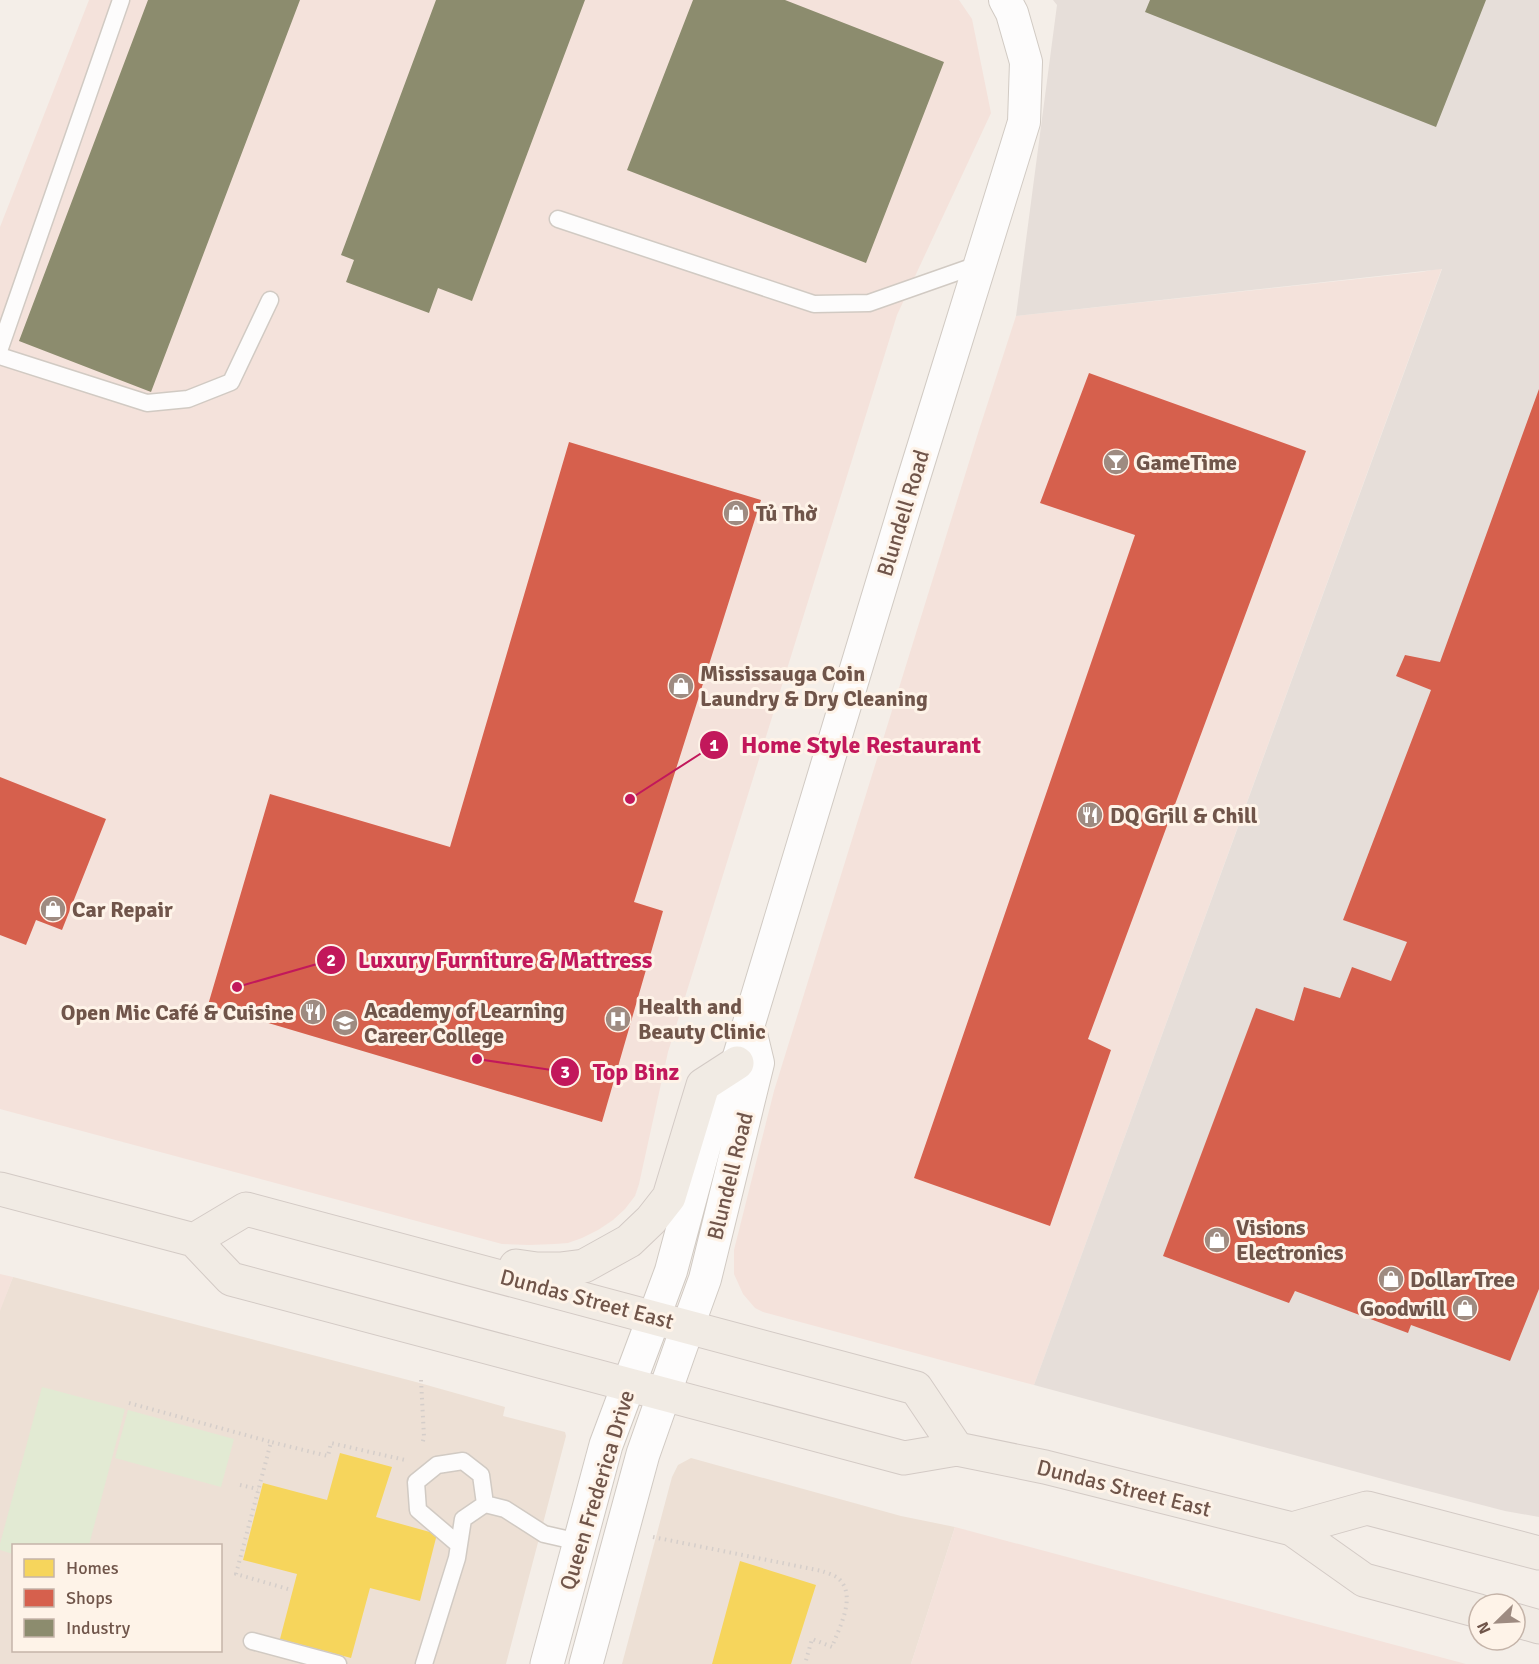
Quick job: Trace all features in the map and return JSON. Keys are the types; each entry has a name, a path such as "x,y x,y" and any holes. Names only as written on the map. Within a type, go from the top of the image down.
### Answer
{"main road":[{"path":"447,1262 477,1259 537,1269 561,1269 584,1266 629,1240 651,1220 669,1197 703,1085 737,1063"},
{"path":"0,1189 194,1240"},
{"name":"Dundas Street East","path":"957,1449 916,1388 246,1209 194,1240 231,1279 904,1458 957,1449 1045,1467 1292,1529 1364,1580 1467,1608"},
{"name":"Dundas Street East","path":"1292,1529 1367,1508 1539,1553"}],"street":[{"name":"Blundell Road","path":"654,1317 671,1271 715,1107 737,1063 1024,123 1026,62 1012,13 1005,0"},
{"name":"Blundell Road","path":"688,1326 705,1279 758,1064 748,1024"},
{"name":"Queen Frederica Drive","path":"547,1664 606,1445 654,1317"},
{"name":"Queen Frederica Drive","path":"586,1664 643,1454 688,1326"}],"lane":[{"path":"0,348 121,0"},
{"path":"558,219 814,304 869,303 980,264"},
{"path":"0,356 147,404 189,399 231,382 270,300"},
{"path":"459,1545 418,1510 416,1482 424,1467 463,1461 481,1475 485,1504"},
{"path":"424,1664 457,1558 463,1519 485,1504 505,1509 544,1534 579,1542"},
{"path":"252,1641 338,1664"}],"path":[{"path":"129,1403 328,1456 332,1443 424,1467 421,1380"},
{"path":"271,1442 236,1574 288,1589"},
{"path":"240,1485 258,1490"},
{"path":"653,1537 822,1571 839,1578 845,1588 848,1605 832,1647 812,1640 805,1664"}],"shaded area":[{"path":"89,0 959,0 972,19 991,113 897,315 668,1052 635,1196 613,1220 582,1238 568,1243 555,1244 502,1244 0,1109 0,227"},
{"path":"1053,0 1539,0 1539,1517 1505,1511 1405,1485 1034,1385 1442,269 1016,316 1057,5"},
{"path":"1442,268 1034,1385 755,1308 743,1294 734,1274 734,1250 774,1091 1016,316"},
{"path":"0,1274 13,1277 0,1311"},
{"path":"13,1277 416,1382 505,1407 503,1416 565,1432 566,1436 506,1664 0,1664 0,1309"},
{"path":"691,1458 901,1516 955,1527 911,1664 622,1664 672,1477 678,1465"},
{"path":"955,1527 1160,1582 1466,1664 911,1664"}],"green space":[{"path":"42,1387 125,1409 89,1544 12,1544 12,1554 0,1550"},
{"path":"128,1410 234,1439 221,1487 115,1458"}],"building: Homes":[{"path":"340,1453 392,1467 376,1517 437,1534 420,1601 370,1588 351,1658 280,1639 297,1574 243,1560 263,1483 327,1500"},
{"path":"740,1561 816,1585 791,1664 712,1664"}],"building: Shops":[{"path":"1089,373 1306,451 1088,1039 1111,1050 1050,1226 914,1178 1135,535 1040,503"},
{"path":"1539,389 1539,1289 1510,1361 1411,1325 1408,1333 1295,1291 1289,1303 1163,1256 1256,1008 1294,1021 1304,987 1340,998 1352,967 1391,981 1407,942 1343,920 1431,690 1396,676 1405,655 1440,662"},
{"path":"569,442 761,500 634,902 663,911 602,1122 208,1005 270,794 450,847"},
{"path":"0,777 106,819 62,930 36,920 26,945 0,935"}],"building: Industry":[{"path":"148,0 300,0 151,392 19,341"},
{"path":"436,0 585,0 472,301 438,288 429,313 346,282 354,260 341,255"},
{"path":"693,0 785,0 944,62 866,263 627,170"},
{"path":"1150,0 1486,0 1436,127 1145,12"}],"place":[{"name":"GameTime","path":"1116,462"},
{"name":"Tủ Thờ","path":"736,513"},
{"name":"Mississauga Coin Laundry & Dry Cleaning","path":"681,686"},
{"name":"Home Style Restaurant","path":"630,799"},
{"name":"DQ Grill & Chill","path":"1090,815"},
{"name":"Car Repair","path":"53,909"},
{"name":"Luxury Furniture & Mattress","path":"237,987"},
{"name":"Open Mic Café & Cuisine","path":"313,1012"},
{"name":"Health and Beauty Clinic","path":"618,1019"},
{"name":"Academy of Learning Career College","path":"345,1023"},
{"name":"Top Binz","path":"477,1059"},
{"name":"Visions Electronics","path":"1217,1240"},
{"name":"Dollar Tree","path":"1391,1279"},
{"name":"Goodwill","path":"1465,1308"}]}
